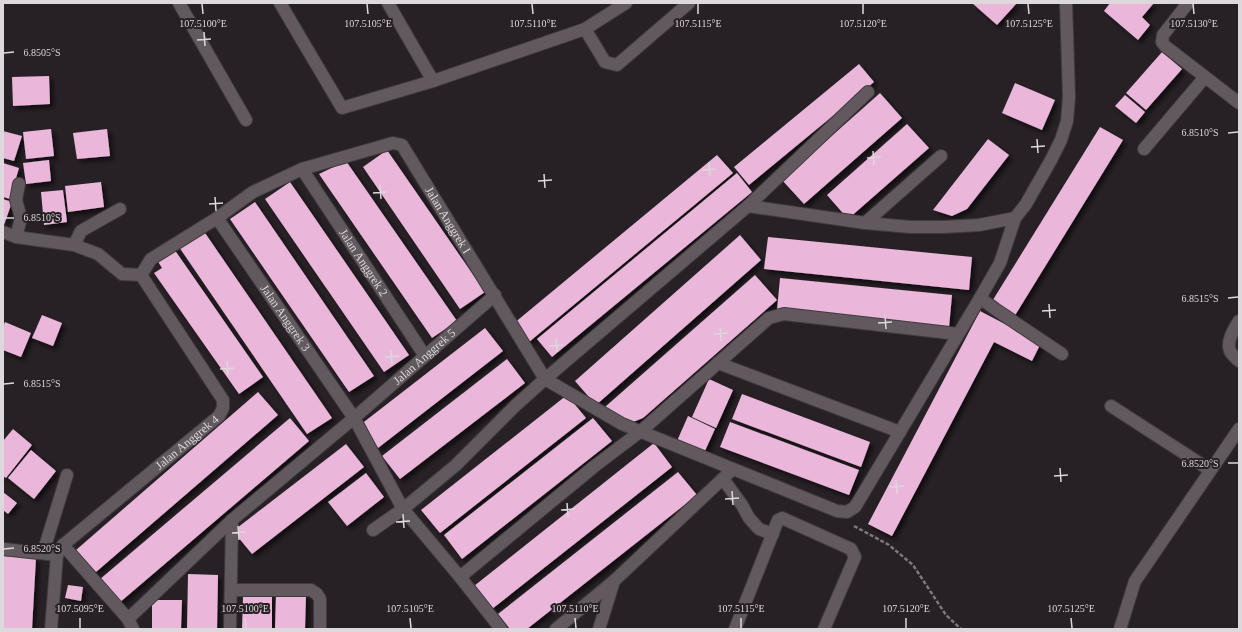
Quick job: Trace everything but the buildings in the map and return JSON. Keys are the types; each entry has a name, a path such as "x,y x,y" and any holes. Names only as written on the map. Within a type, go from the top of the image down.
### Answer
{"street":[{"path":"179,3 246,120"},
{"path":"280,3 342,108 433,81 585,29 626,3"},
{"path":"388,3 433,81"},
{"path":"585,29 605,62 617,65 689,3"},
{"path":"545,379 622,424 837,511 847,512 855,507 980,298 1000,262 1015,218 1026,204 1061,140 1067,121 1068,97 1066,3"},
{"path":"1188,3 1163,35 1162,42 1165,46 1239,103"},
{"path":"1144,149 1205,77"},
{"path":"373,530 403,509 456,465 515,406 748,206 868,92"},
{"name":"Jalan Anggrek I","path":"302,169 393,143 402,145 545,379"},
{"path":"865,223 940,156"},
{"path":"3,232 16,237 74,245 98,254 122,274 141,275 151,259 217,218 253,192 302,169"},
{"name":"Jalan Anggrek 2","path":"302,169 425,356"},
{"path":"16,237 21,218 16,200 20,184"},
{"path":"748,206 865,223 911,227 943,228 979,225 1015,218"},
{"path":"74,245 81,231 120,209"},
{"name":"Jalan Anggrek 3","path":"217,218 354,418 403,509 501,629"},
{"name":"Jalan Anggrek 4","path":"60,550 219,416 223,408 223,400 141,275"},
{"name":"Jalan Anggrek 5","path":"131,624 232,520 354,418 495,296"},
{"path":"980,298 1062,354"},
{"path":"460,577 596,465 640,431 769,318 784,314 958,334"},
{"path":"1239,321 1229,341 1230,351 1239,361"},
{"path":"718,363 900,432"},
{"path":"1111,406 1210,470"},
{"path":"1120,629 1135,581 1239,429"},
{"path":"556,629 614,581 733,469"},
{"path":"43,553 67,475"},
{"path":"723,479 742,505 749,518 759,529 773,534"},
{"path":"735,629 778,520 782,518 851,549 854,553 855,557 824,629"},
{"path":"230,629 232,520"},
{"path":"3,549 43,553 60,550"},
{"path":"60,550 131,624"},
{"path":"51,629 60,550"},
{"path":"599,629 614,581"},
{"path":"231,590 311,590 317,594 320,599 320,629"}],"path":[{"path":"847,512 852,524 889,545 913,565 946,615 961,629"}]}
